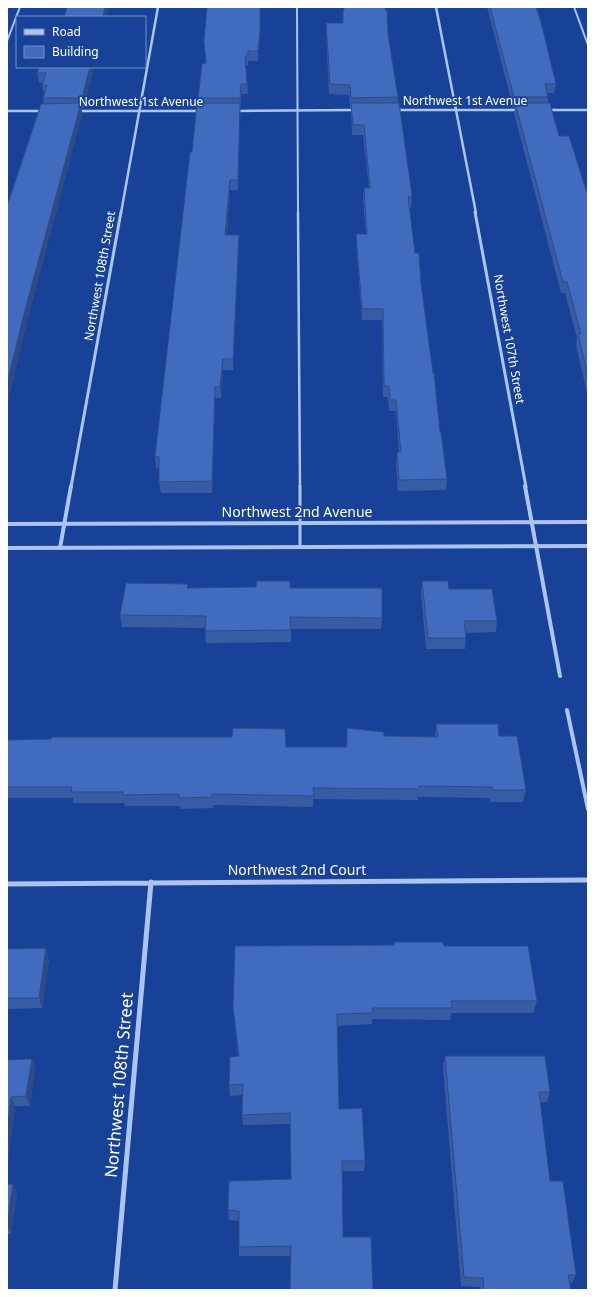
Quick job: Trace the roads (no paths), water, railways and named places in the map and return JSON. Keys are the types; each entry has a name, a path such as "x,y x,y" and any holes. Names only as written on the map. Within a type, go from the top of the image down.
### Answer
{"street":[{"name":"Northwest 108th Street","path":"60,548 158,7"},
{"name":"Northwest 107th Street","path":"436,7 457,110 560,676"},
{"path":"235,111 359,110"},
{"name":"Northwest 1st Avenue","path":"390,110 526,110"},
{"name":"Northwest 1st Avenue","path":"542,110 588,110"},
{"path":"7,111 46,111"},
{"name":"Northwest 1st Avenue","path":"70,111 203,111"},
{"name":"Northwest 2nd Avenue","path":"7,524 588,522"},
{"path":"7,548 588,546"},
{"path":"567,710 588,809"},
{"name":"Northwest 2nd Court","path":"7,884 588,880"},
{"name":"Northwest 108th Street","path":"115,1290 151,882"}],"lane":[{"path":"297,7 300,547"},
{"path":"574,7 588,45"},
{"path":"7,41 16,17"}]}
